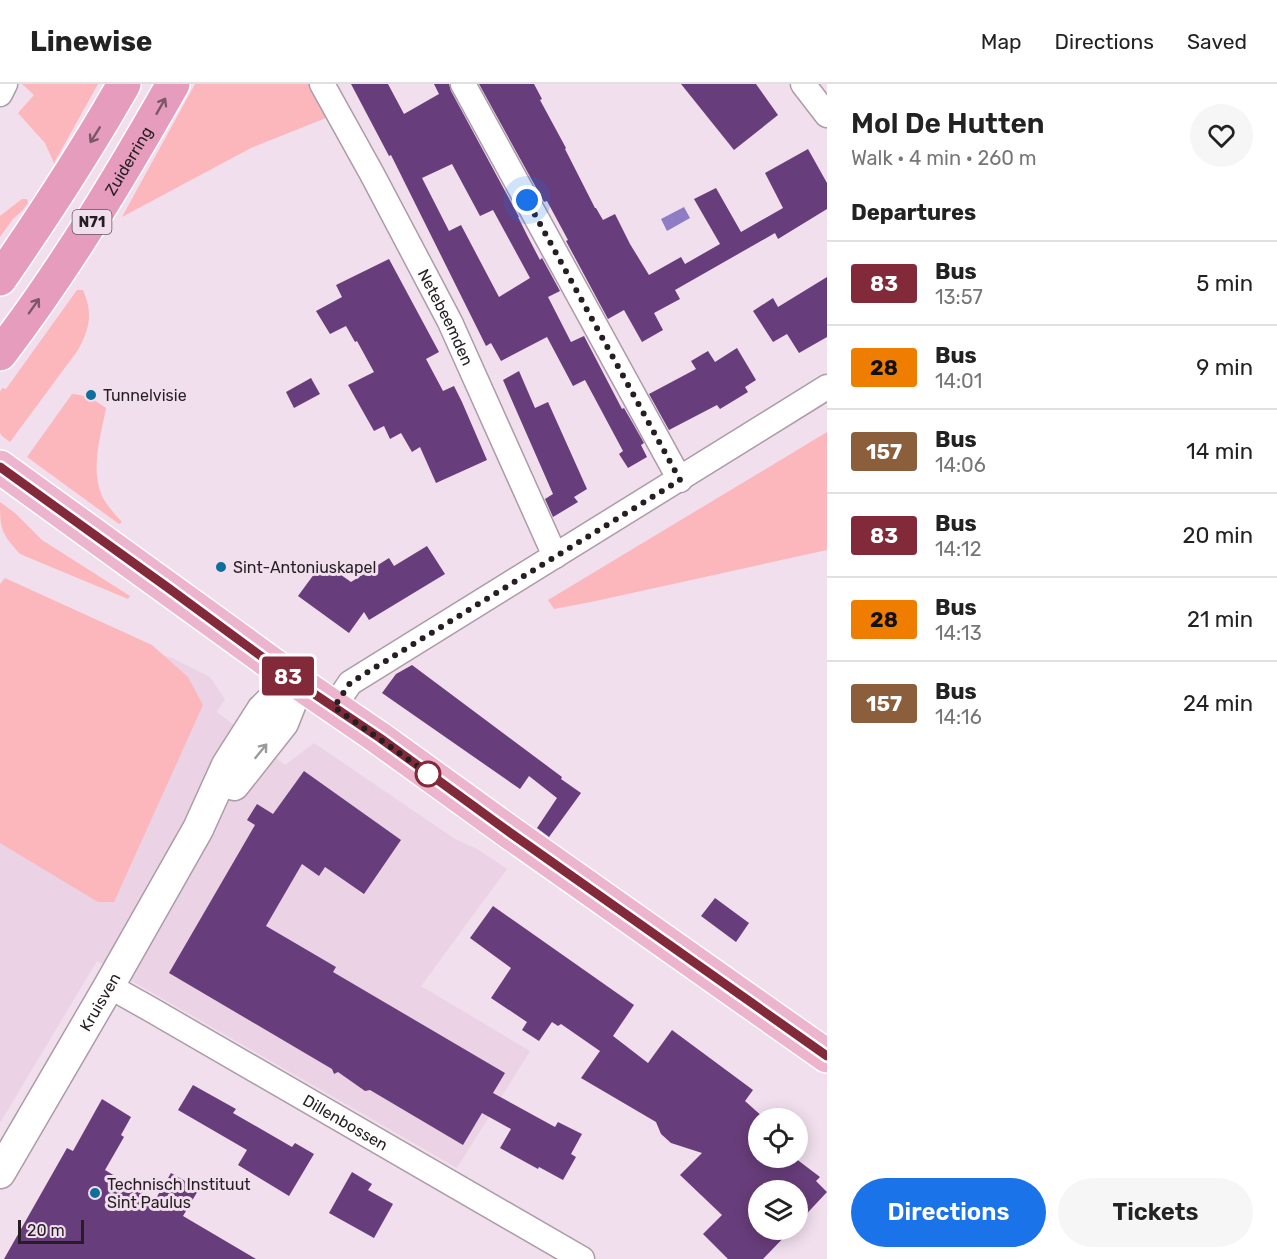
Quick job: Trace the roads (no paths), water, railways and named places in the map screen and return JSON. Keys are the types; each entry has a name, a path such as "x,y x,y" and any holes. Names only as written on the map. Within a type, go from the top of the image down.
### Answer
{"highway":[{"name":"N71","path":"0,279 54,199 124,84"},
{"name":"Zuiderring","path":"0,354 87,230 173,84"}],"main road":[{"path":"4,473 827,1056"}],"street":[{"path":"0,94 5,84"},
{"name":"Netebeemden","path":"322,84 450,322 555,556"},
{"path":"464,84 680,480"},
{"path":"803,84 827,116"},
{"path":"334,707 350,683 827,387"},
{"name":"Kruisven","path":"0,1173 198,829 227,765 262,710 292,679"},
{"name":"Dillenbossen","path":"109,986 582,1259"}],"place":[{"name":"Tunnelvisie","path":"91,395"},
{"name":"Sint-Antoniuskapel","path":"221,567"},
{"name":"Technisch Instituut Sint Paulus","path":"95,1193"}]}
